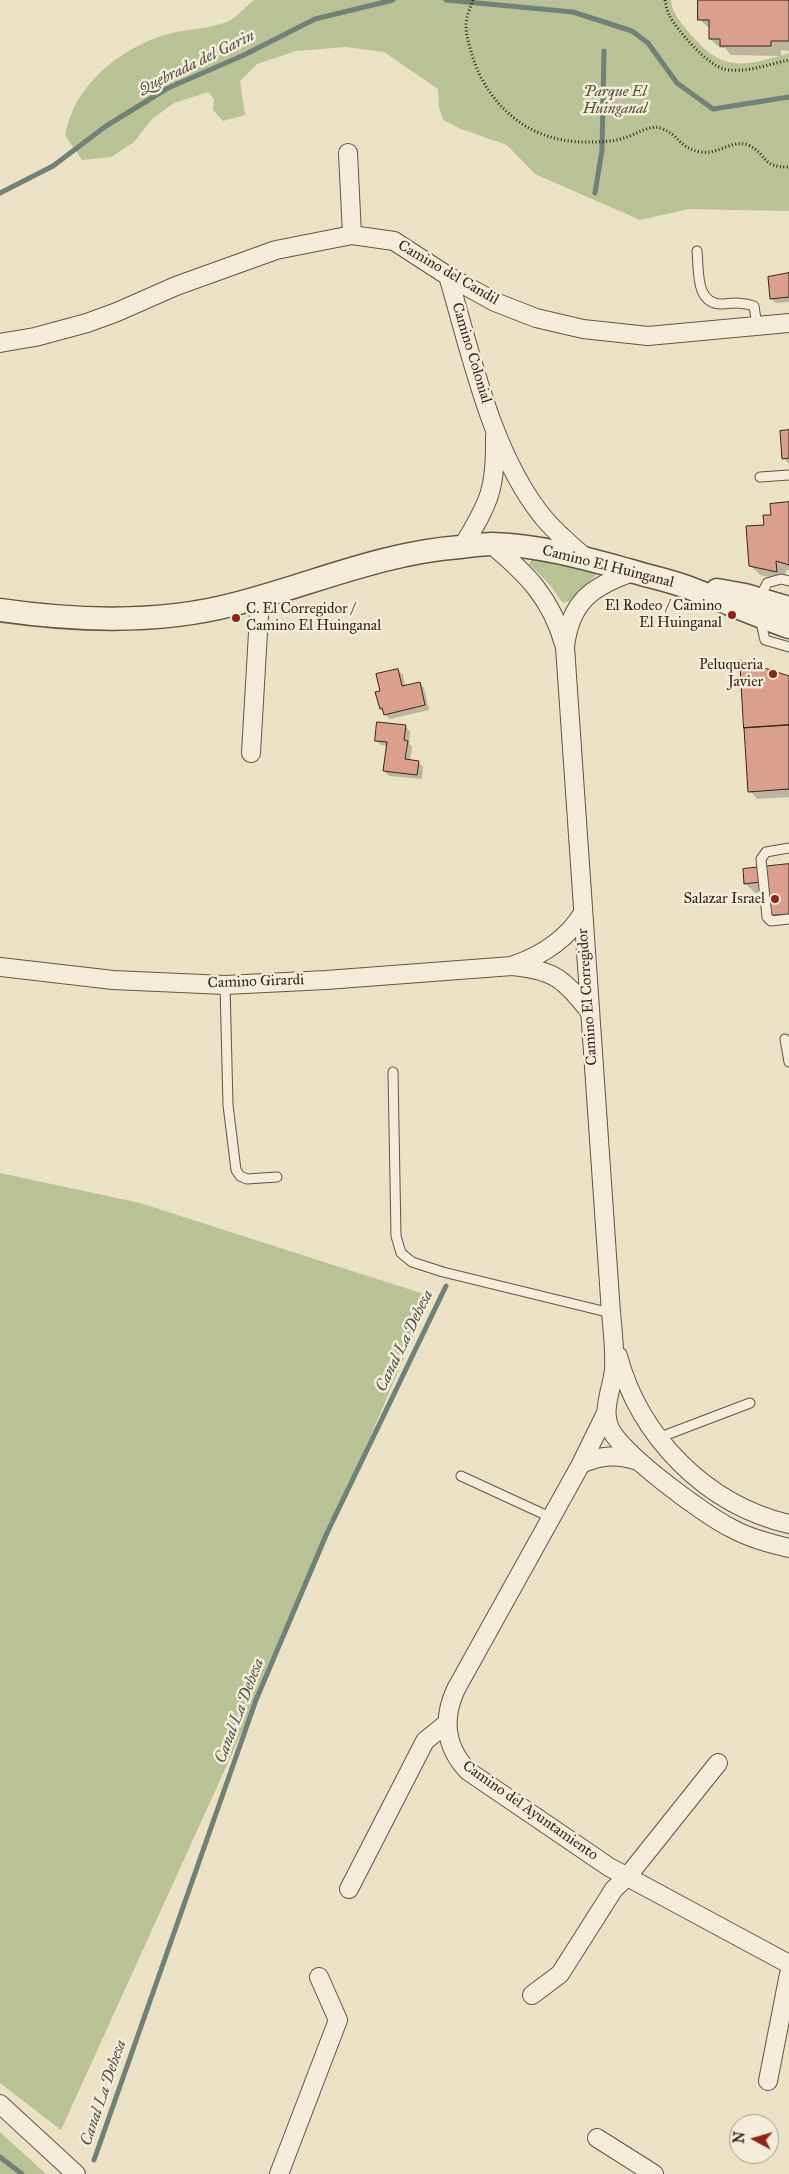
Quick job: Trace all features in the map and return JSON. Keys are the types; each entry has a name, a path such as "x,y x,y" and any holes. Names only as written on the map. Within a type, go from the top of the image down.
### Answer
{"street":[{"path":"348,152 352,235"},
{"name":"Camino del Candil","path":"0,343 44,335 87,323 176,286 276,250 352,235 394,241 448,276 495,302 536,318 583,328 648,336 789,323"},
{"name":"Camino Colonial","path":"448,276 495,430 528,497 559,534 588,559"},
{"name":"Camino Colonial","path":"462,547 481,517 492,491 496,465 495,430"},
{"path":"492,491 500,486 510,486 528,497"},
{"name":"Camino El Huinganal","path":"0,610 77,617 142,617 206,611 260,598 396,556 491,544 540,550 588,559 686,587 730,592 760,608 789,627"},
{"name":"Camino El Corregidor","path":"491,544 519,567 547,601 559,627 565,647 611,1313 615,1346 621,1369 630,1390 658,1438 685,1468 716,1493 752,1514 789,1524"},
{"name":"Camino El Corregidor","path":"565,647 569,624 580,603 603,584 633,572"},
{"path":"251,753 260,598"},
{"path":"547,601 556,608 566,610 580,603"},
{"name":"Camino El Huinganal","path":"760,608 789,608"},
{"name":"Camino Girardi","path":"512,966 537,956 553,946 568,933 583,913"},
{"name":"Camino Girardi","path":"0,967 113,980 225,985 326,980 512,966 531,968 552,974 561,979 590,1012"},
{"name":"Camino El Corregidor","path":"615,1346 614,1372 606,1413 608,1426 614,1437 642,1462 717,1521 753,1538 789,1548"},
{"name":"Camino del Ayuntamiento","path":"606,1413 581,1464 456,1689 448,1709 447,1735 458,1761 468,1771 609,1867 789,1964"},
{"path":"581,1464 609,1456 626,1457 642,1462"},
{"path":"349,1889 425,1741 446,1724"},
{"path":"532,1995 560,1974 614,1889 627,1877 718,1763"},
{"path":"768,2081 789,1974"},
{"path":"279,2174 338,2020 319,1977"},
{"path":"0,2104 76,2174"},
{"path":"597,2138 654,2174"}],"lane":[{"path":"698,251 700,288 705,298 713,304 746,303 754,306 757,326"},
{"path":"760,477 789,474"},
{"path":"789,582 781,579 767,583 760,608 765,640 789,648"},
{"path":"789,853 789,848 766,852 761,859 767,917 771,921 789,919"},
{"path":"225,985 228,1106 236,1170 240,1176 247,1179 278,1177"},
{"path":"785,1039 789,1062"},
{"path":"393,1072 396,1236 402,1253 412,1262 443,1272 611,1313"},
{"path":"658,1438 750,1403"},
{"path":"461,1476 550,1518"}],"path":[{"path":"473,0 469,13 467,36 483,82 501,107 516,121 536,132 565,141 591,142 612,141 625,138 648,128 663,128 689,149 713,152 740,142 750,146 777,168 789,167"},
{"path":"664,0 669,14 685,36 708,60 723,69 741,70 789,60"}],"green space":[{"name":"Parque El Huinganal","path":"254,0 671,0 674,13 687,30 699,44 722,60 733,63 758,62 789,53 789,211 689,209 640,220 535,174 507,145 461,129 443,120 439,107 438,89 384,52 346,47 296,51 257,64 240,81 245,115 223,121 213,110 214,99 208,92 174,103 152,119 134,142 111,157 82,160 65,135 77,102 99,74 128,51 144,43 161,36 209,27 228,21"},
{"path":"532,559 596,571 597,574 570,601 563,603 550,585 529,564"},
{"path":"0,1173 140,1203 430,1296 291,1624 61,2130 0,2083"},
{"path":"0,2132 46,2174 0,2174"}],"building":[{"path":"698,0 789,0 789,41 771,41 771,46 720,46 720,39 709,39 709,20 698,20"},
{"path":"789,273 789,297 770,299 768,277"},
{"path":"789,430 789,458 782,459 780,431"},
{"path":"789,502 789,565 776,561 777,572 749,566 746,526 764,525 763,515 771,515 770,504"},
{"path":"740,660 789,676 789,725 744,728"},
{"path":"398,669 402,686 420,682 425,705 384,715 382,708 380,709 375,692 380,691 376,674"},
{"path":"377,722 406,725 404,740 408,741 405,759 419,761 417,775 383,771 387,742 375,741"},
{"path":"789,725 789,789 748,792 744,728"},
{"name":"Salazar Israel","path":"789,864 789,914 764,916 760,882 744,884 743,869"}],"waterway":[{"name":"Quebrada del Garin","path":"0,193 53,166 106,126 168,88 244,55 315,19 393,0"},
{"name":"Quebrada del Garin","path":"446,0 573,12 632,31 648,43 677,83 713,109 789,97"},
{"name":"Canal La Dehesa","path":"595,193 602,150 604,51"},
{"name":"Canal La Dehesa","path":"94,2160 256,1700 327,1533 446,1286"},
{"path":"0,2157 22,2174"}],"place":[{"name":"El Rodeo / Camino El Huinganal","path":"732,615"},
{"name":"C. El Corregidor / Camino El Huinganal","path":"236,618"},
{"name":"Peluqueria Javier","path":"773,674"},
{"name":"Salazar Israel","path":"775,899"}]}
